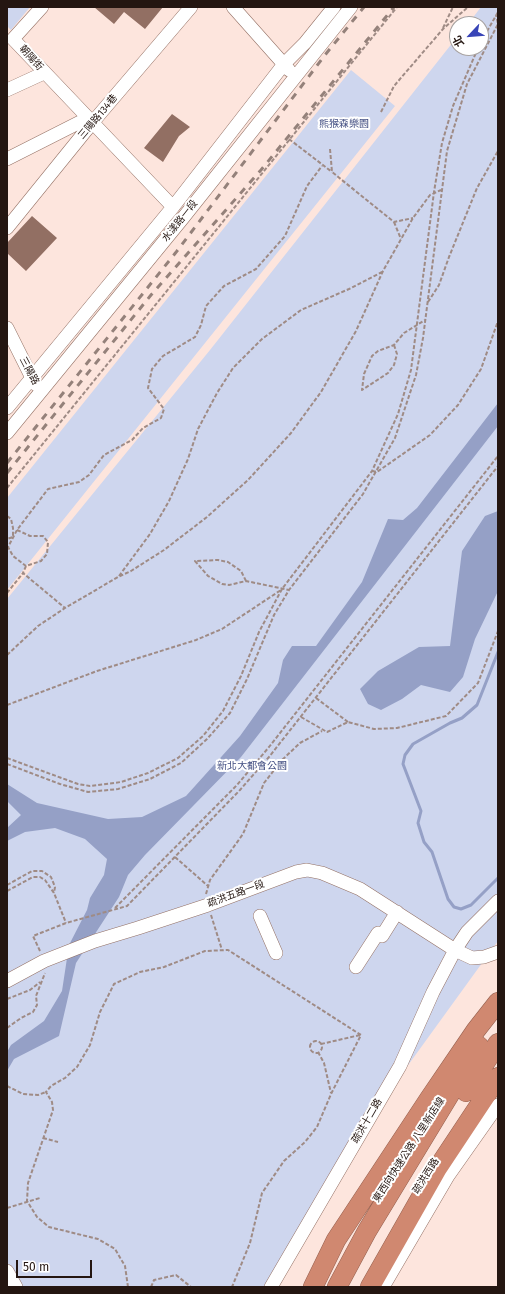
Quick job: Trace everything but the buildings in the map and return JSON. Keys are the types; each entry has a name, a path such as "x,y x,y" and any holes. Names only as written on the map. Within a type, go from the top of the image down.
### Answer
{"highway":[{"path":"313,1287 336,1240 476,1030 498,1002"},
{"path":"337,1287 403,1169 466,1069 498,1009"},
{"name":"東西向快速公路 八里新店線","path":"330,1287 378,1198 402,1158 471,1055 498,1019"},
{"name":"東西向快速公路 八里新店線","path":"349,1287 398,1198 498,1044"},
{"path":"370,1287 437,1169 498,1077"}],"street":[{"name":"朝陽街","path":"42,7 10,36 173,207"},
{"name":"三陽路134巷","path":"7,228 90,120 191,7"},
{"path":"233,7 284,64 294,78"},
{"name":"水漾路一段","path":"7,408 173,207 284,64 305,43 334,7"},
{"name":"水漾路一段","path":"7,433 183,218 351,7"},
{"path":"7,90 44,73"},
{"path":"7,159 90,120"},
{"name":"三陽路","path":"7,328 40,392"},
{"name":"疏洪五路一段","path":"7,981 62,954 95,941 208,905 296,872 307,870 322,873 360,889 455,950 472,958 484,957 498,952"},
{"name":"疏洪十二路","path":"271,1287 400,1066 432,992 455,950 467,932 498,901"},
{"path":"356,967 397,912"},
{"path":"260,916 276,953"},
{"name":"疏洪西路","path":"360,1287 412,1197 498,1068"},
{"name":"疏洪西路","path":"383,1287 448,1176 498,1105"},
{"path":"7,1271 16,1287"}],"path":[{"path":"7,488 397,7"},
{"path":"443,29 454,7"},
{"path":"380,112 394,86 443,29 468,7"},
{"path":"489,28 498,12"},
{"path":"7,764 60,784 88,792 124,787 150,779 181,763 207,739 230,712 247,679 274,615 289,590 363,494 377,472 395,438 416,375 425,320 447,151 455,119 467,84 498,24 496,15"},
{"path":"7,758 78,784 90,786 121,782 148,773 178,758 203,736 223,711 241,676 259,632 282,589 372,470 398,414 411,370 434,192 442,143 452,106 474,56"},
{"path":"290,139 394,222 401,239"},
{"path":"330,149 332,172"},
{"path":"427,302 439,285 448,257 478,188 498,151"},
{"path":"26,566 13,556 8,547 17,530 48,489 79,482 89,475 104,455 132,440 143,428 161,418 164,410 148,388 152,369 163,356 195,337 201,325 206,306 224,286 256,269 285,236 307,186 322,166"},
{"path":"7,655 38,626 65,608 118,577 132,571 164,550 207,517 248,480 291,432 321,392 352,338 383,271 413,218 434,192 441,190"},
{"path":"394,222 413,218"},
{"path":"118,577 150,534 170,502 188,459 198,429 233,368 262,339 301,310 349,289 383,271"},
{"path":"394,345 397,354 394,365 388,373 362,390 364,374 372,356 381,348 394,345 404,333 425,320"},
{"path":"377,472 430,435 458,405 481,369 498,321"},
{"path":"114,908 122,902 238,785 498,456"},
{"path":"41,954 33,936 66,923 114,908 127,906 245,784 301,717 498,466"},
{"path":"372,470 377,472"},
{"path":"7,516 11,519 13,528 12,538"},
{"path":"7,592 23,573 26,566 41,561 47,554 48,542 44,536 30,536 17,530"},
{"path":"7,539 12,538"},
{"path":"246,581 241,572 228,562 218,560 195,561 208,576 222,584 233,585 246,581 289,590"},
{"path":"23,573 65,608"},
{"path":"7,705 97,671 202,638 222,629 282,589"},
{"path":"316,698 348,722 374,729 397,728 446,716 478,683 498,631"},
{"path":"301,717 322,731 327,732 348,722"},
{"path":"205,897 210,880 243,834 264,783 282,760 300,743 322,731"},
{"path":"175,857 208,886"},
{"path":"7,885 32,871 42,872 51,877 55,887 54,894"},
{"path":"7,891 33,877 40,877 45,880 54,894 66,923"},
{"path":"210,914 222,950"},
{"path":"7,1086 23,1094 38,1095 46,1092 51,1086 65,1078 77,1067 90,1045 100,1012 114,984 140,972 164,967 205,951 228,950 361,1035"},
{"path":"7,999 30,990 40,982 36,996 37,1005 33,1012 7,1028"},
{"path":"318,1052 312,1052 310,1050 310,1044 316,1041 321,1044 361,1035"},
{"path":"232,1287 250,1243 262,1193 284,1161 305,1142 317,1127 331,1094 361,1035"},
{"path":"318,1052 321,1050 321,1044"},
{"path":"318,1052 324,1063 331,1094"},
{"path":"46,1092 52,1102 53,1110 28,1183 27,1201 37,1217 49,1227 98,1239 114,1249 125,1266 128,1287"},
{"path":"43,1138 58,1142"},
{"path":"7,1208 40,1198"},
{"path":"151,1287 154,1280 176,1275 191,1287"}],"green space":[{"path":"7,7 30,7 11,30 7,26"},
{"name":"新北大都會公園","path":"481,7 498,7 498,941 372,1115 268,1287 7,1287 7,599 210,350 449,47 449,56 489,56 489,16 474,16"},
{"name":"熊猴森樂園","path":"351,70 395,106 7,590 7,498"}],"shaded area":[{"path":"498,403 498,426 241,757 145,855 128,875 119,897 76,963 59,1036 14,1059 7,1071 7,1052 11,1045 44,1021 62,991 69,945 87,910 90,898 104,875 107,859 85,839 55,828 25,832 7,841 7,828 21,815 7,801 7,784 37,803 108,819 142,817 186,796 240,736 278,683 283,660 292,646 316,646 362,582 388,519 403,520 417,508"},
{"path":"498,511 498,591 475,639 463,677 450,692 421,685 402,699 381,710 368,704 360,689 378,671 419,647 450,646 462,551 485,516"}],"waterway":[{"path":"498,652 477,705 462,718 450,723 413,744 405,755 403,764 421,811 418,823 424,842 432,852 448,899 454,907 461,909 471,905 498,878"}],"railway":[{"path":"7,463 177,251 325,55 364,7"},
{"path":"7,473 151,295 261,170 394,7"}]}
